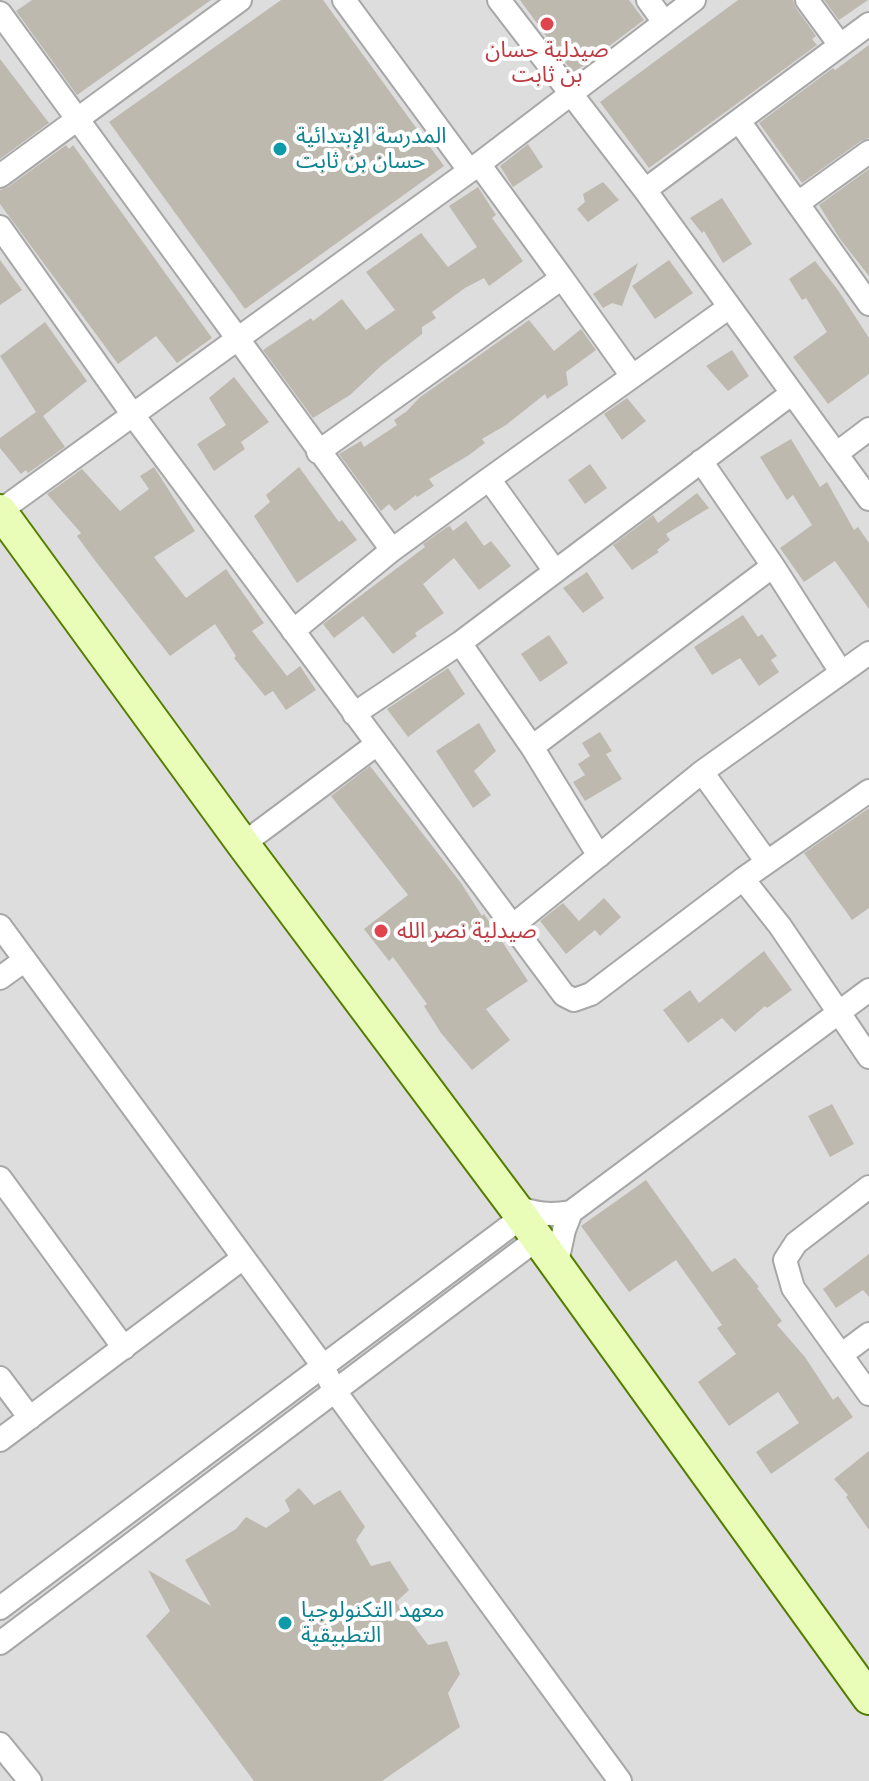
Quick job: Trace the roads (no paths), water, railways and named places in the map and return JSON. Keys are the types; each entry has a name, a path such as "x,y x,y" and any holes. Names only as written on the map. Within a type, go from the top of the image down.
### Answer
{"main road":[{"path":"0,511 243,844 864,1680"}],"street":[{"path":"0,7 10,0"},
{"path":"0,176 240,0"},
{"path":"344,0 562,278 632,376"},
{"path":"499,0 645,190 869,499"},
{"path":"648,0 664,22"},
{"path":"0,511 474,167 694,0"},
{"path":"807,0 840,45"},
{"path":"0,13 392,550"},
{"path":"645,190 869,24"},
{"path":"739,121 867,296"},
{"path":"798,203 869,152"},
{"path":"0,227 133,415 564,995 574,1000 582,999 743,879 869,791"},
{"path":"318,452 562,278"},
{"path":"293,631 392,550 728,308"},
{"path":"354,714 460,643 791,394"},
{"path":"836,454 869,429"},
{"path":"701,461 841,672"},
{"path":"489,479 555,571"},
{"path":"532,747 773,566"},
{"path":"460,643 532,747 599,856"},
{"path":"511,927 702,772 869,653"},
{"path":"243,844 377,744"},
{"path":"702,772 767,862"},
{"path":"743,879 780,926 869,1057"},
{"path":"0,926 323,1366 334,1390 620,1781"},
{"path":"0,978 25,960"},
{"path":"0,1608 323,1366 533,1214 571,1212 869,990"},
{"path":"0,1178 124,1348"},
{"path":"869,1187 796,1243 785,1260 793,1288 869,1394"},
{"path":"556,1267 571,1212"},
{"path":"0,1643 334,1390 524,1221"},
{"path":"0,1440 243,1258"},
{"path":"841,1355 869,1334"},
{"path":"0,1378 30,1418"},
{"path":"0,1744 30,1781"}],"place":[{"name":"صيدلية حسان بن ثابت","path":"547,24"},
{"name":"المدرسة الإبتدائية حسان بن ثابت","path":"280,149"},
{"name":"صيدلية نصر الله","path":"381,931"},
{"name":"معهد التكنولوجيا التطبيقية","path":"285,1623"}]}
